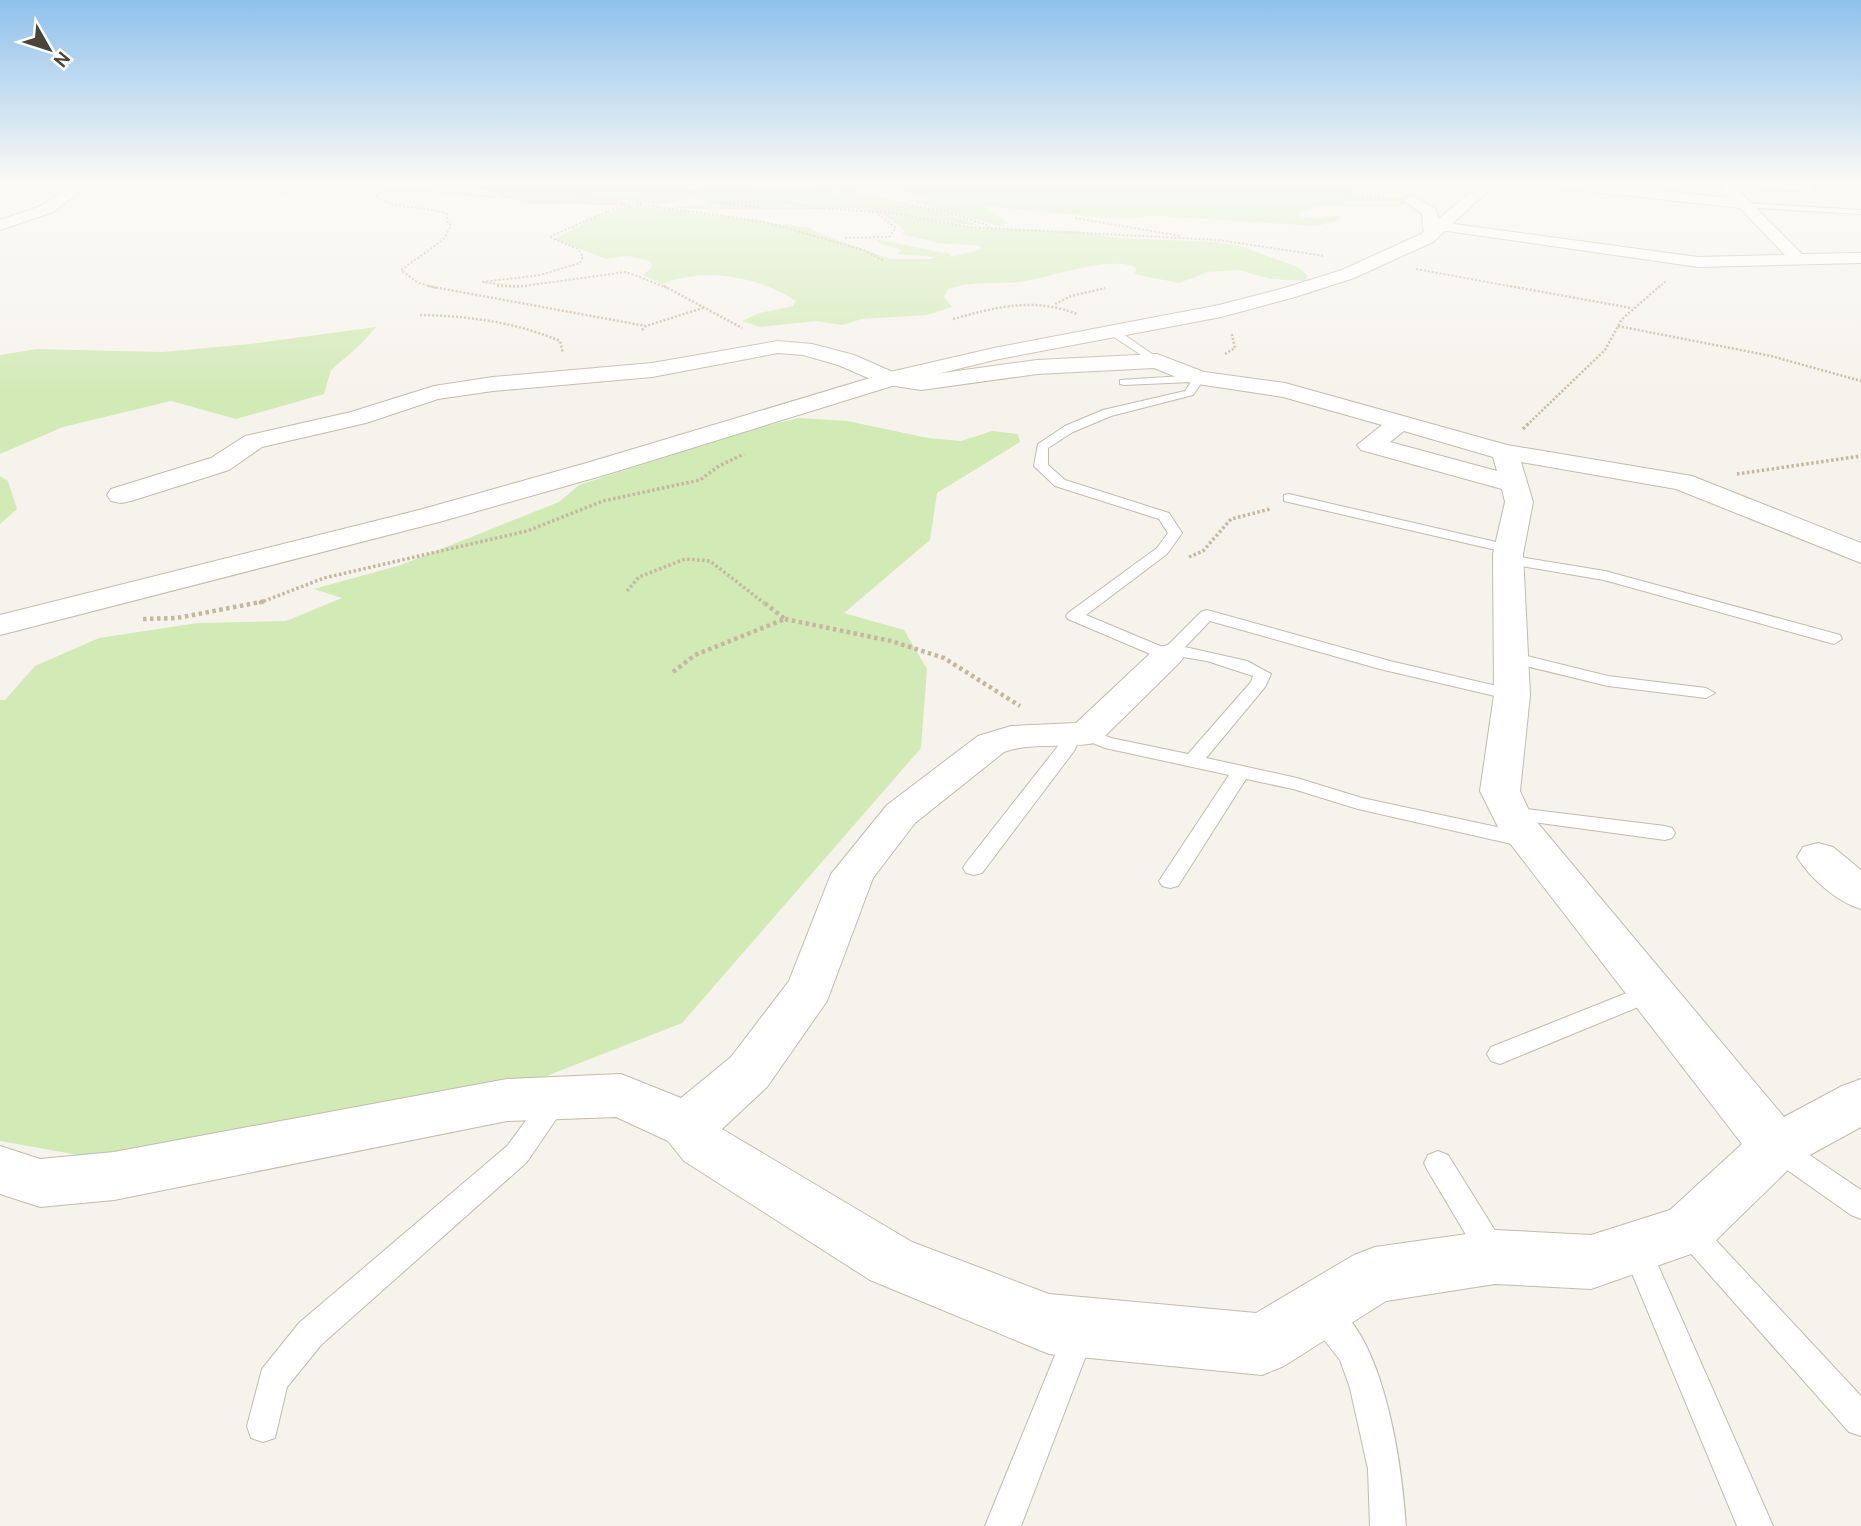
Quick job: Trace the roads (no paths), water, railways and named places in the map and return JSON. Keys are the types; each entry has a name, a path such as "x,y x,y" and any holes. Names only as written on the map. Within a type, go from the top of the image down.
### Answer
{"street":[{"path":"0,625 429,516 599,468 890,379 1251,303 1362,268 1391,253"},
{"path":"1632,253 1698,262 1861,258"},
{"path":"1793,253 1797,260"},
{"path":"121,495 220,464 254,441 357,418 434,394 493,384 652,370 773,347 804,349 846,360 890,379 921,383 1037,367 1158,362 1199,378 1285,390 1505,452 1682,482 1861,554"},
{"path":"1400,423 1370,445 1514,484"},
{"path":"1505,452 1519,502 1508,555 1511,676 1500,791 1520,827 1776,1147"},
{"path":"687,1125 749,1072 810,988 853,874 901,814 991,744 1011,737 1075,734 1170,653"},
{"path":"1818,857 1861,894"},
{"path":"0,1170 40,1183 114,1176 507,1100 621,1095 687,1125 703,1145 891,1261 1049,1324 1262,1344 1375,1275 1495,1257 1591,1262 1662,1239 1776,1147 1861,1101"}],"lane":[{"path":"1112,331 1158,362"},
{"path":"1125,383 1199,378"},
{"path":"1193,761 1259,684 1262,674 1219,657 1170,653 1074,616 1159,553 1175,533 1164,516 1060,484 1041,466 1042,447 1069,429 1107,414 1189,393 1199,378"},
{"path":"1289,498 1508,555 1594,573 1834,639"},
{"path":"1170,653 1208,615 1386,665 1608,681 1706,692"},
{"path":"974,868 1075,734 1297,784 1358,803 1520,827 1665,833"},
{"path":"1170,881 1241,772"},
{"path":"1500,1054 1652,992"},
{"path":"263,1426 273,1380 310,1334 517,1154 557,1098"},
{"path":"1776,1147 1861,1206"},
{"path":"1437,1163 1495,1257"},
{"path":"1662,1239 1861,1420"},
{"path":"1662,1239 1755,1526"},
{"path":"1318,1309 1353,1351 1366,1388 1385,1469 1388,1526"},
{"path":"1003,1526 1081,1328"}]}
